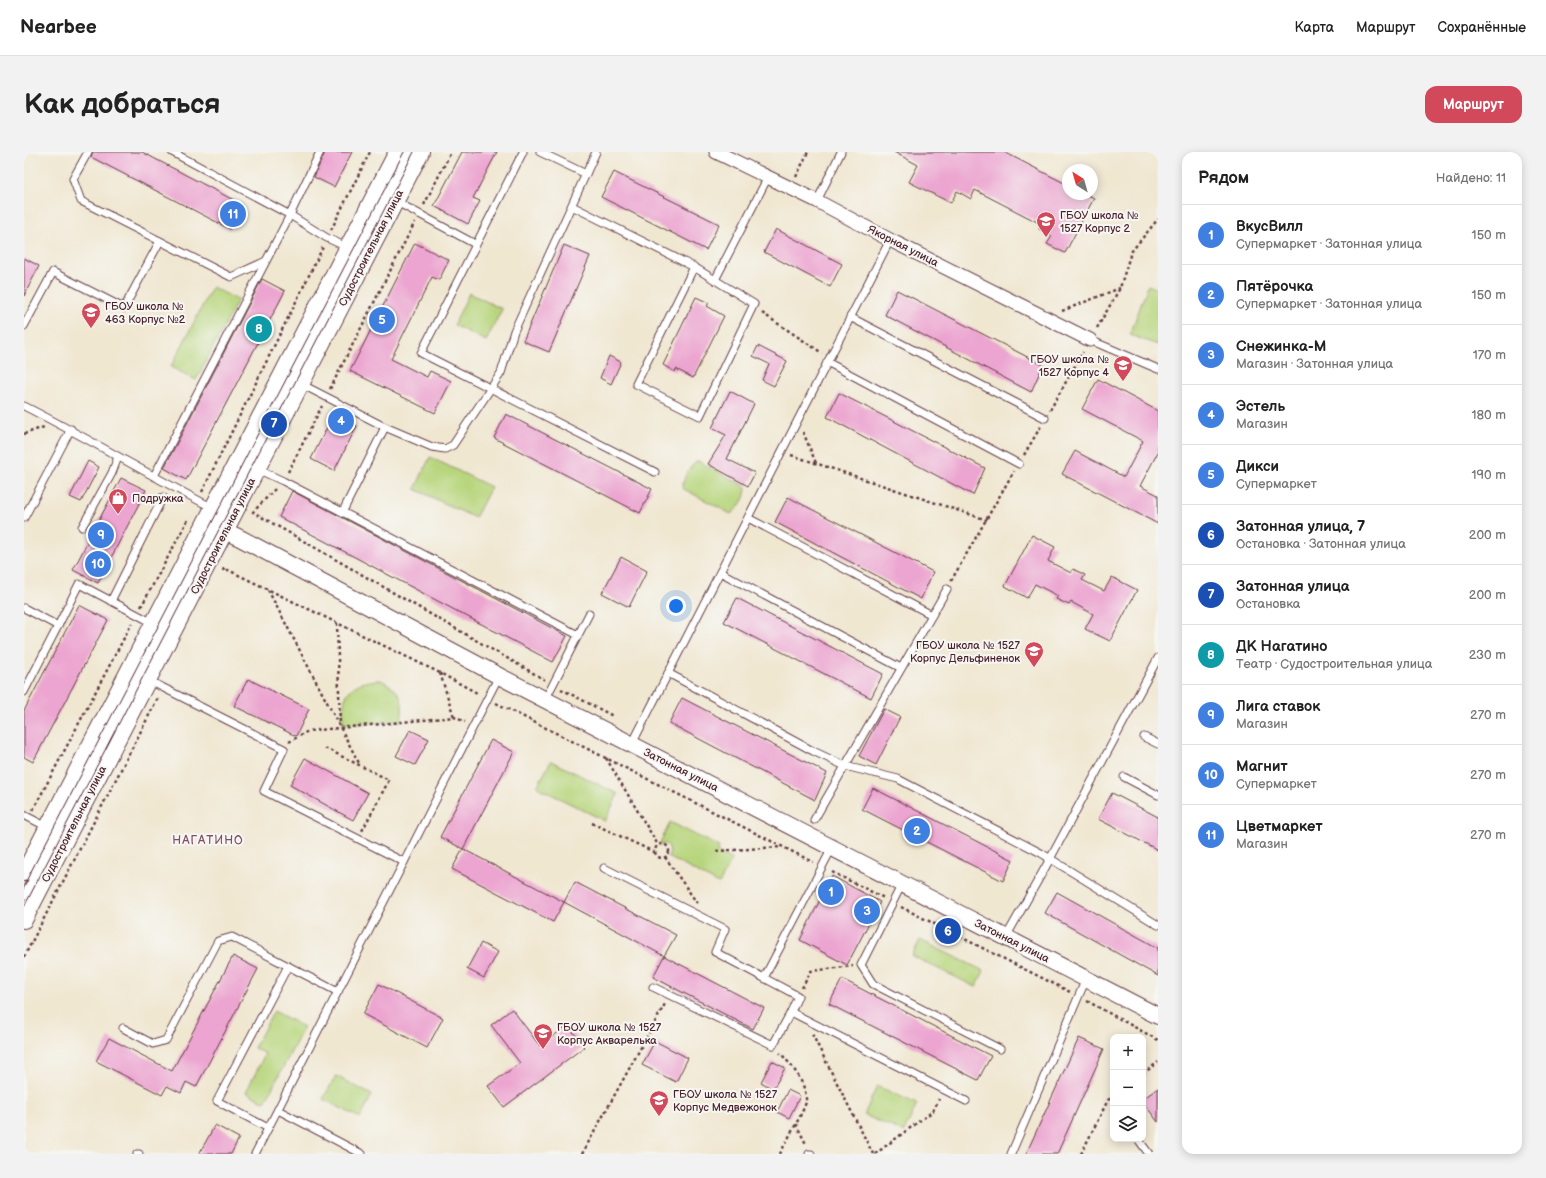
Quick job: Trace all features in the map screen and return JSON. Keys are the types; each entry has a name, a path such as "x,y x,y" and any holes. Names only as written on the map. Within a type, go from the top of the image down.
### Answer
{"street":[{"name":"Судостроительная улица","path":"24,920 57,832 153,623 215,527 257,469 301,384 357,252 397,152"},
{"name":"Судостроительная улица","path":"24,873 57,832 148,680 215,527 213,508 357,252 396,202 421,152"},
{"name":"Якорная улица","path":"716,152 817,201 890,240 1090,340"},
{"name":"Затонная улица","path":"215,527 545,700 1158,1016"}],"lane":[{"path":"88,152 73,179 81,201 232,277 266,261"},
{"path":"172,152 290,215 327,238 357,252"},
{"path":"154,476 290,215 320,152"},
{"path":"24,896 409,152"},
{"path":"523,152 421,353 490,390 655,472"},
{"path":"540,152 586,174"},
{"path":"301,384 385,427 432,447 445,449 453,445 500,373 514,331 596,152"},
{"path":"817,201 841,152"},
{"path":"715,280 768,177"},
{"path":"396,202 475,244"},
{"path":"572,206 694,267 754,304 754,308 700,416 636,384 694,267"},
{"path":"632,745 890,240"},
{"path":"24,326 53,272 124,308 160,241"},
{"path":"850,317 1045,418"},
{"path":"1090,340 1158,369"},
{"path":"828,360 1019,464"},
{"path":"24,406 71,429 118,457 213,508"},
{"path":"342,513 385,427"},
{"path":"24,518 71,429"},
{"path":"82,527 112,473 118,457"},
{"path":"257,469 578,635"},
{"path":"111,601 163,497"},
{"path":"748,518 932,615"},
{"path":"720,572 901,668"},
{"path":"24,692 79,584 153,623"},
{"path":"814,820 947,589"},
{"path":"24,608 58,626"},
{"path":"545,700 589,614"},
{"path":"1005,937 1050,859 1158,658"},
{"path":"668,673 813,751 845,766 898,780 1050,859 1158,925"},
{"path":"256,1154 499,676"},
{"path":"148,680 284,750 264,791 404,862"},
{"path":"1144,737 1158,744"},
{"path":"1124,776 1158,795"},
{"path":"24,815 57,832"},
{"path":"764,978 832,848"},
{"path":"604,868 725,928 715,952 798,996 773,1045 653,987"},
{"path":"902,884 861,965 873,984 1000,1049"},
{"path":"123,1028 154,1044 166,1040 218,941 232,937 338,992"},
{"path":"268,1128 217,1101 288,966"},
{"path":"1011,1154 1086,979"},
{"path":"791,1012 966,1101"},
{"path":"278,1110 362,1154"},
{"path":"1140,1142 1149,1154"}],"path":[{"path":"451,152 283,482 253,512 553,685 639,730"},
{"path":"790,189 808,152"},
{"path":"1090,340 1120,288 1131,252 1158,219"},
{"path":"1044,318 1120,288"},
{"path":"754,308 828,360"},
{"path":"798,420 816,463"},
{"path":"24,434 58,423"},
{"path":"782,452 987,520"},
{"path":"221,575 224,568 440,673 488,699 1078,997 1158,1040"},
{"path":"268,590 360,765"},
{"path":"337,623 340,727"},
{"path":"440,673 454,717"},
{"path":"24,958 163,688"},
{"path":"280,748 308,731 340,727 454,717 474,726"},
{"path":"325,748 389,780 358,838"},
{"path":"605,758 658,845"},
{"path":"592,823 656,853 659,857 665,857"},
{"path":"658,845 665,844 668,847 669,852 665,857"},
{"path":"656,853 658,845"},
{"path":"716,852 782,847"},
{"path":"665,857 709,920"},
{"path":"798,996 811,971 861,965"},
{"path":"582,1154 670,995"},
{"path":"804,1018 874,1154 933,1111 944,1090"},
{"path":"773,1045 796,1071 803,1087 806,1102 780,1154"},
{"path":"1146,1072 1158,1062"},
{"path":"1081,1154 1110,1098"},
{"path":"796,1123 810,1154"}],"green space":[{"path":"1148,285 1158,289 1158,345 1130,335"},
{"path":"212,287 238,300 196,380 171,367"},
{"path":"469,293 502,309 486,341 454,325"},
{"path":"430,457 491,487 475,518 415,489"},
{"path":"698,461 746,487 742,502 731,514 682,488 687,473"},
{"path":"381,680 393,688 400,696 402,707 401,721 343,725 344,705 349,691 361,683"},
{"path":"551,761 618,794 605,821 537,787"},
{"path":"670,822 719,847 717,852 732,860 719,884 668,857 670,853 669,847 666,844 659,845"},
{"path":"920,940 984,971 976,987 912,956"},
{"path":"274,1011 304,1027 265,1102 246,1092 265,1054 254,1048"},
{"path":"336,1076 372,1095 360,1118 323,1099"},
{"path":"877,1086 917,1104 904,1132 864,1115"}],"building":[{"path":"93,152 142,152 243,205 230,229 91,157"},
{"path":"325,152 352,152 334,187 314,177"},
{"path":"462,152 497,152 473,198 480,201 468,224 434,206"},
{"path":"894,152 1004,152 1062,182 1062,200 1093,200 1065,253 1047,244 1052,236 1039,229 1041,224 975,190 971,199 957,191 951,203 909,182 918,165"},
{"path":"614,172 719,224 706,250 601,197"},
{"path":"776,229 842,264 830,287 764,252"},
{"path":"415,243 449,260 439,280 432,277 391,359 427,377 430,371 451,381 435,413 350,371"},
{"path":"564,245 590,256 549,352 523,341"},
{"path":"24,258 39,266 24,296"},
{"path":"262,279 285,291 186,480 164,468"},
{"path":"897,290 1043,365 1031,392 885,315"},
{"path":"696,297 709,303 707,306 724,316 693,378 676,369 675,372 663,365"},
{"path":"758,346 787,361 774,386 762,380 769,364 753,356"},
{"path":"609,356 621,362 611,384 600,378"},
{"path":"1098,379 1158,411 1158,452 1140,486 1158,495 1158,524 1062,474 1075,451 1124,477 1143,441 1082,409"},
{"path":"730,391 754,404 727,459 755,473 748,486 708,464 726,435 712,428"},
{"path":"839,393 985,468 973,495 827,417"},
{"path":"334,414 357,426 334,471 311,459"},
{"path":"506,414 652,489 640,513 494,438"},
{"path":"88,461 99,467 81,502 70,497"},
{"path":"121,478 146,490 98,583 73,570"},
{"path":"292,491 567,636 553,662 279,517"},
{"path":"788,497 933,572 921,599 775,522"},
{"path":"1032,535 1055,547 1048,561 1071,573 1073,569 1085,575 1082,580 1104,591 1112,577 1137,590 1110,641 1085,629 1093,614 1071,602 1069,605 1056,599 1058,596 1035,584 1027,598 1005,586"},
{"path":"621,557 647,571 629,607 602,593"},
{"path":"737,598 883,674 871,698 724,622"},
{"path":"79,605 108,620 33,762 24,757 24,711"},
{"path":"248,679 309,709 296,736 234,706"},
{"path":"682,698 827,773 815,800 669,723"},
{"path":"884,709 900,717 876,765 859,756"},
{"path":"410,730 429,739 415,765 396,756"},
{"path":"491,740 514,752 463,849 440,837"},
{"path":"305,758 368,793 353,820 290,785"},
{"path":"873,788 1013,860 1003,881 862,809"},
{"path":"1112,793 1158,817 1158,850 1098,819"},
{"path":"463,849 564,902 553,922 452,869"},
{"path":"832,876 880,902 847,965 800,940"},
{"path":"575,882 676,935 664,956 564,902"},
{"path":"1057,892 1158,948 1158,976 1045,913"},
{"path":"481,943 498,952 484,978 467,969"},
{"path":"233,956 258,969 196,1087 186,1082 181,1093 167,1086 162,1095 96,1061 109,1038 172,1071"},
{"path":"664,956 764,1008 753,1029 653,977"},
{"path":"842,979 991,1056 978,1080 829,1004"},
{"path":"379,984 443,1018 427,1048 363,1014"},
{"path":"512,1009 540,1046 568,1025 584,1047 504,1107 488,1086 520,1063 491,1025"},
{"path":"1079,1038 1104,1049 1057,1154 1026,1154"},
{"path":"655,1041 688,1058 676,1082 642,1065"},
{"path":"772,1061 785,1068 773,1089 761,1082"},
{"path":"1158,1088 1158,1122 1146,1106 1146,1097"},
{"path":"788,1090 800,1096 789,1118 777,1112"},
{"path":"215,1125 239,1138 231,1154 199,1154"}],"tram line":[{"path":"24,885 404,152"},
{"path":"24,907 414,152"}],"place":[{"name":"Цветмаркет","path":"233,214"},
{"name":"ГБОУ школа № 1527 Корпус 2","path":"1046,238"},
{"name":"Дикси","path":"382,320"},
{"name":"ГБОУ школа № 463 Корпус №2","path":"91,329"},
{"name":"ДК Нагатино","path":"259,329"},
{"name":"ГБОУ школа № 1527 Корпус 4","path":"1123,382"},
{"name":"Эстель","path":"341,421"},
{"name":"Затонная улица","path":"274,424"},
{"name":"Подружка","path":"118,515"},
{"name":"Лига ставок","path":"101,535"},
{"name":"Магнит","path":"98,564"},
{"name":"ГБОУ школа № 1527 Корпус Дельфиненок","path":"1034,668"},
{"name":"Пятёрочка","path":"917,831"},
{"name":"ВкусВилл","path":"831,892"},
{"name":"Снежинка-М","path":"867,911"},
{"name":"Затонная улица, 7","path":"948,931"},
{"name":"ГБОУ школа № 1527 Корпус Акварелька","path":"543,1050"},
{"name":"ГБОУ школа № 1527 Корпус Медвежонок","path":"659,1117"}],"district":[{"name":"НАГАТИНО","path":"208,840"}]}
